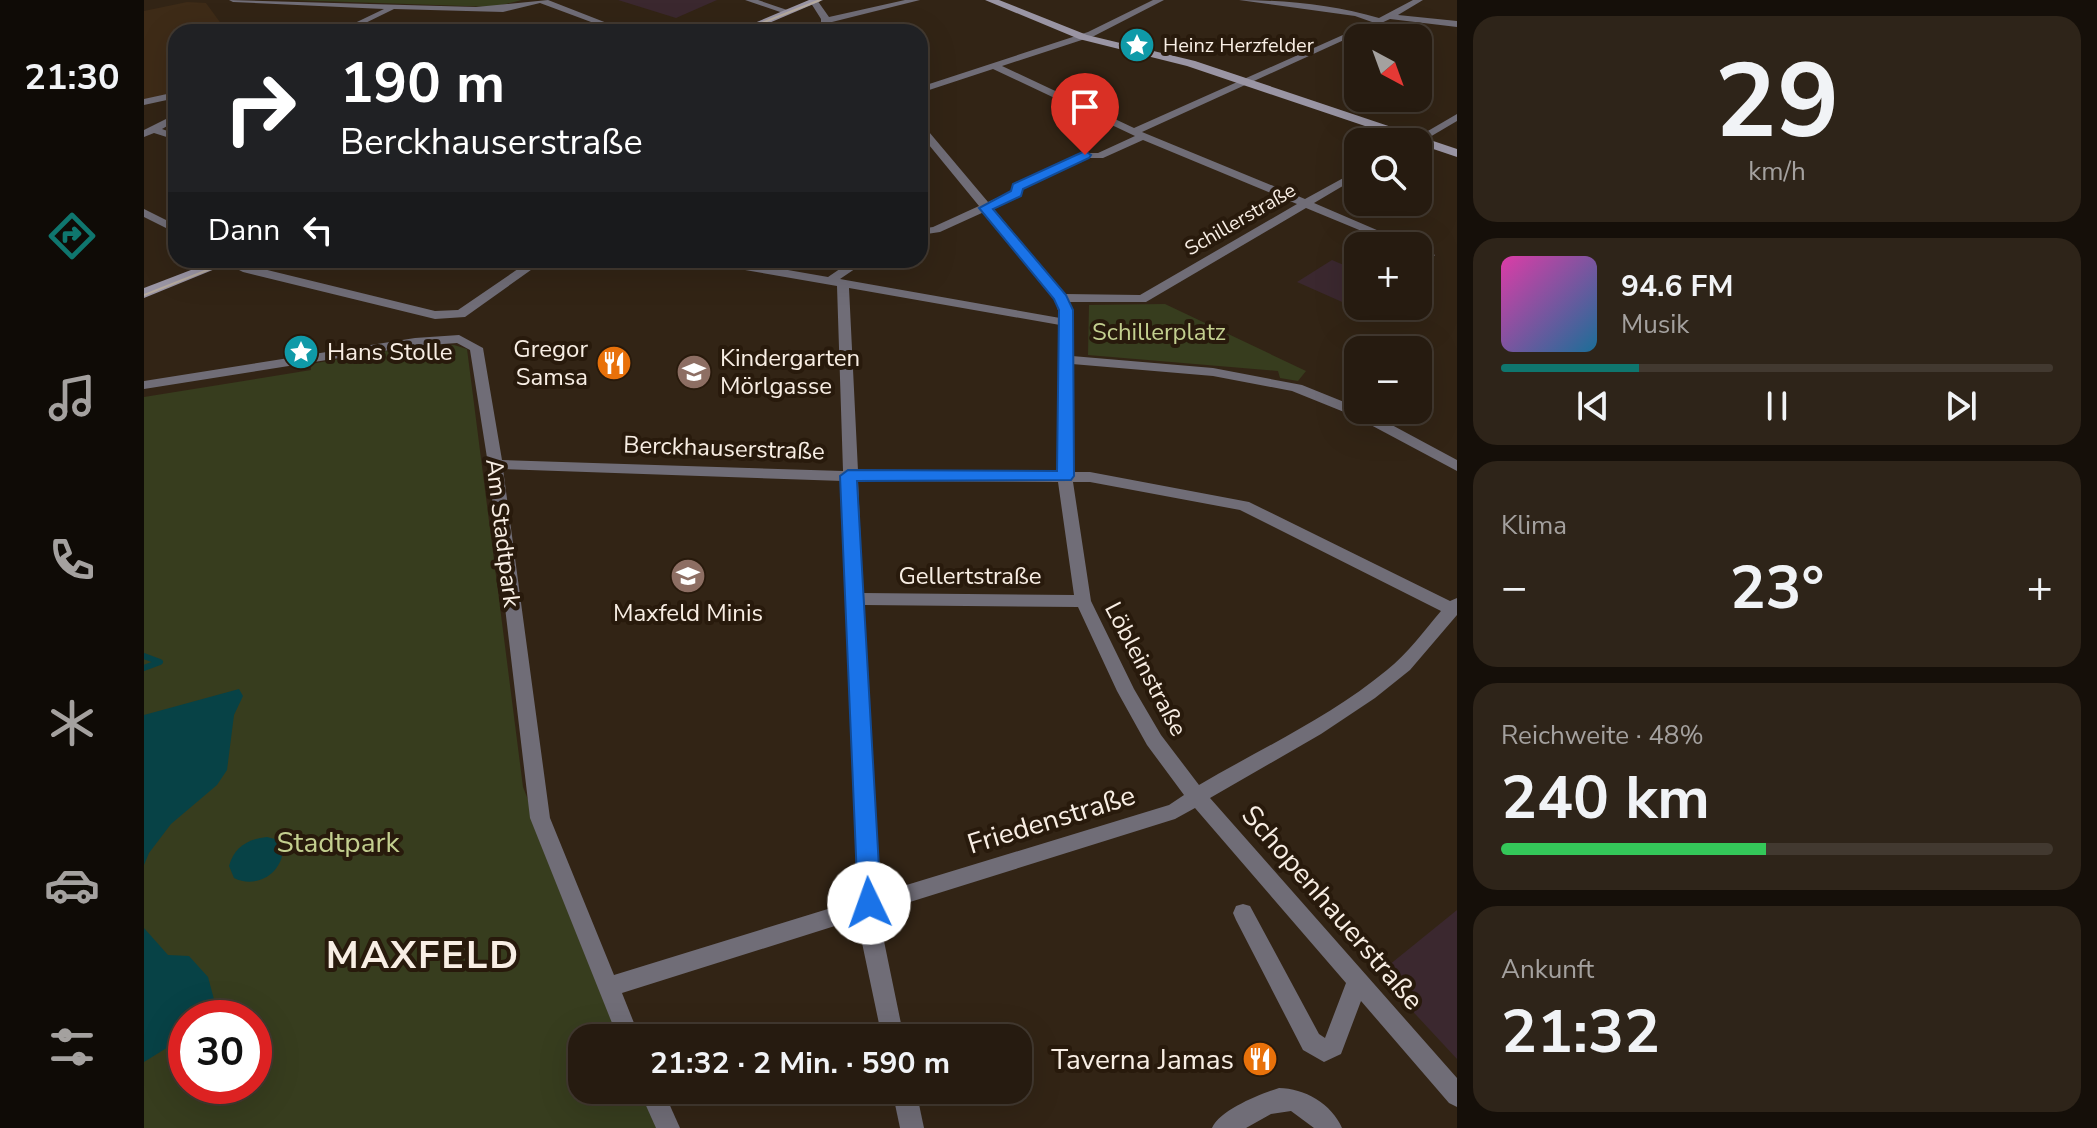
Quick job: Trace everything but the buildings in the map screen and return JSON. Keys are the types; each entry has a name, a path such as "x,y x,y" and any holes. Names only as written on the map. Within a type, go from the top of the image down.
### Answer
{"street":[{"path":"233,0 496,9 540,0 604,24"},
{"path":"749,0 786,11"},
{"path":"756,24 815,0 827,24"},
{"path":"824,21 916,0"},
{"path":"990,0 1083,37 1185,61 1379,128"},
{"path":"928,87 1083,37 1160,0"},
{"path":"1243,0 1457,24"},
{"path":"928,231 1017,193 1017,187 1085,155 1099,156 1246,81 1419,0"},
{"path":"357,24 394,7"},
{"path":"994,66 1138,134 1373,232"},
{"path":"144,102 168,97"},
{"path":"1432,132 1457,117"},
{"path":"149,131 168,121"},
{"name":"Löbleinstraße","path":"928,138 1061,298 1068,323 1065,476 1083,601 1126,691 1154,740 1196,796"},
{"path":"1432,146 1457,153"},
{"name":"Schillerstraße","path":"1061,298 1142,299 1344,180"},
{"path":"144,212 168,226"},
{"path":"144,293 208,268"},
{"path":"245,268 435,315 461,314 527,268"},
{"path":"754,268 1068,323"},
{"path":"847,268 842,271 837,283 856,599 868,924 890,1024"},
{"path":"144,385 415,342 459,339 463,328 461,314"},
{"name":"Am Stadtpark","path":"459,339 476,348 495,464 540,818 623,1024"},
{"path":"1066,360 1243,377 1306,391 1457,466"},
{"name":"Berckhauserstraße","path":"495,464 848,476 1090,477 1244,506 1454,606"},
{"name":"Gellertstraße","path":"856,599 1083,601"},
{"name":"Friedenstraße","path":"607,987 869,903 1175,811 1196,796 1297,740 1360,699 1396,672 1454,606"},
{"name":"Schopenhauerstraße","path":"1196,796 1457,1095"},
{"path":"1243,913 1311,1042 1324,1051 1333,1046 1358,979"},
{"path":"1224,1128 1272,1101 1293,1100 1312,1107 1330,1128"},
{"path":"657,1104 668,1128"},
{"path":"907,1104 912,1128"}],"shaded area":[{"path":"618,0 717,0 676,18"},
{"path":"187,2 206,3 221,24 168,24 168,94 144,100 144,11"},
{"path":"1332,260 1344,265 1344,303 1297,282"},
{"path":"1457,910 1457,1059 1378,974"}],"green space":[{"path":"291,0 522,0 493,7"},
{"name":"Schillerplatz","path":"1165,304 1306,371 1298,381 1280,378 1278,371 1088,355 1089,305"},
{"name":"Stadtpark","path":"454,345 467,349 523,787 616,1024 568,1024 568,1104 648,1104 657,1128 144,1128 144,397 311,370 311,364 407,347"}],"water":[{"path":"239,689 243,696 234,715 227,770 217,785 171,824 149,853 144,865 144,715"},
{"path":"267,837 275,839 283,849 278,866 259,880 251,882 234,878 229,866 238,849 248,842"},
{"path":"144,928 168,955 189,956 208,977 214,1000 168,1000 168,1047 144,1062"}],"waterway":[{"path":"144,656 160,662 144,668"}],"tram line":[{"path":"759,24 820,0"},
{"path":"144,295 213,268"}],"place":[{"name":"Heinz Herzfelder","path":"1137,45"},
{"name":"Hans Stolle","path":"301,352"},
{"name":"Gregor Samsa","path":"614,363"},
{"name":"Kindergarten Mörlgasse","path":"694,372"},
{"name":"Maxfeld Minis","path":"688,576"},
{"name":"Taverna Jamas","path":"1260,1059"}],"district":[{"name":"MAXFELD","path":"423,955"}],"route":[{"path":"869,903 848,476 1065,476 1066,310 1061,298 985,208 1017,193 1017,187 1085,155"}]}
